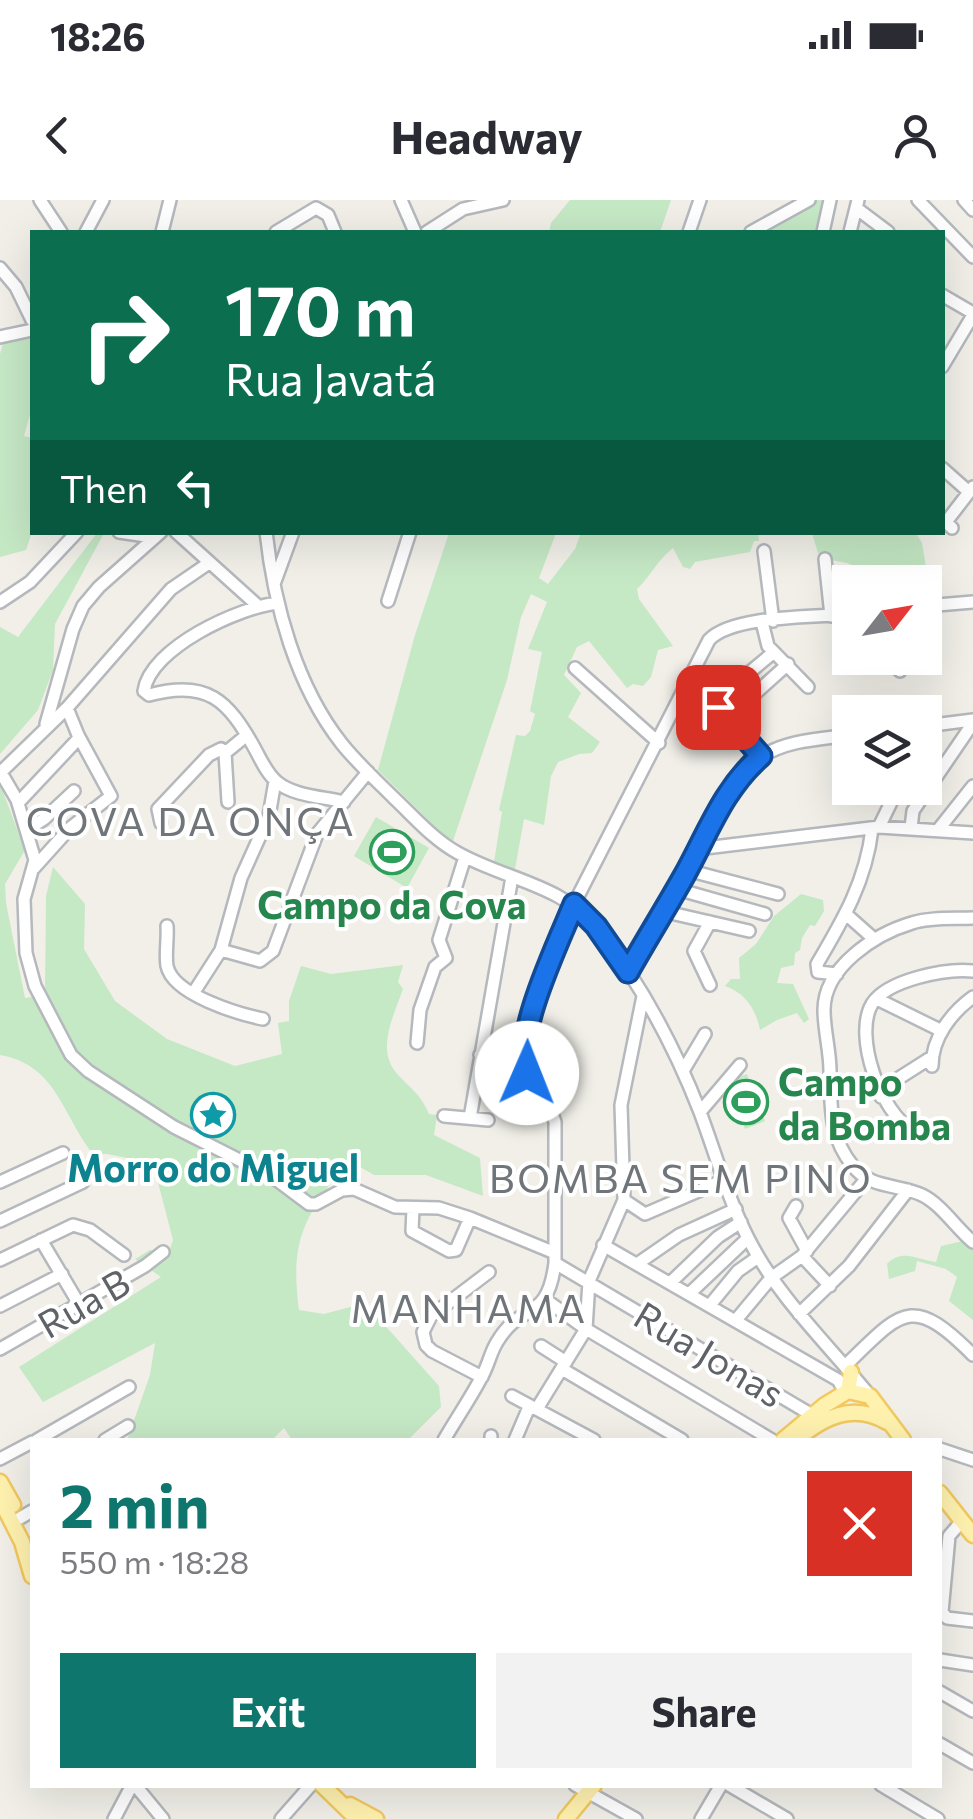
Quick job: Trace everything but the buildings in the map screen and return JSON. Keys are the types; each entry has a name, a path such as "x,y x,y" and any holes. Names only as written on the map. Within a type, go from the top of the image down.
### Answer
{"main road":[{"path":"786,1438 847,1392 848,1369"},
{"path":"847,1392 870,1396 898,1433"},
{"path":"867,1413 870,1396"},
{"path":"798,1438 821,1413 867,1413 898,1433"},
{"path":"0,1482 26,1514"},
{"path":"942,1496 973,1536"},
{"path":"0,1499 22,1542 30,1569"},
{"path":"325,1788 358,1819"},
{"path":"566,1819 592,1789"},
{"path":"578,1819 592,1789"},
{"path":"334,1798 376,1819"}],"street":[{"path":"87,230 103,200"},
{"path":"162,230 170,200"},
{"path":"401,200 414,230"},
{"path":"451,214 455,200"},
{"path":"430,230 451,214 503,200"},
{"path":"690,230 699,204 711,200"},
{"path":"755,230 809,200"},
{"path":"822,230 830,200"},
{"path":"918,200 973,257"},
{"path":"964,200 973,210"},
{"path":"42,201 61,230"},
{"path":"850,230 857,204 886,230"},
{"path":"279,230 316,208 328,215 335,230"},
{"path":"0,268 16,287 30,316"},
{"path":"945,300 973,314 945,358"},
{"path":"0,337 30,330"},
{"path":"945,470 971,489 946,522 952,528"},
{"path":"0,602 30,582 75,535"},
{"path":"45,728 78,615 99,587 157,535"},
{"path":"179,535 257,605"},
{"path":"266,535 278,603 299,664 328,723 368,772 436,838 465,857 574,904 596,926 643,996 683,1071 758,1257 798,1314 870,1396"},
{"path":"274,584 292,535"},
{"path":"388,601 409,535"},
{"path":"764,552 766,642 808,687"},
{"path":"445,1438 505,1330 546,1300 555,1258 556,1122 522,1060 528,1024 574,904 709,640 722,628 831,616 825,559"},
{"path":"34,868 18,803 1,772 67,708 171,588 209,563"},
{"path":"942,605 973,602"},
{"path":"278,603 257,605 190,638 166,657 144,686 149,695 181,688 206,692 228,710 274,781 344,802"},
{"path":"739,681 774,652"},
{"path":"729,717 788,664"},
{"path":"574,668 658,743"},
{"path":"718,707 761,756"},
{"path":"34,868 112,796 67,708"},
{"path":"942,725 973,722"},
{"path":"942,764 973,722"},
{"path":"225,753 247,736"},
{"path":"18,803 79,738"},
{"path":"628,972 730,789 761,756 788,744 832,738"},
{"path":"161,823 158,810 208,755 221,749 225,753 228,802"},
{"path":"220,950 260,962 273,950 317,834 368,772"},
{"path":"194,992 220,950 241,878 270,816 274,781"},
{"path":"938,830 972,790"},
{"path":"26,830 72,794 90,816"},
{"path":"837,974 818,972 817,964 847,915 876,828 889,805"},
{"path":"910,828 916,805"},
{"path":"697,848 876,828 973,832"},
{"path":"417,1043 420,1010 435,967 446,958 439,940 465,857"},
{"name":"Rua Jonas","path":"34,868 26,888 26,953 35,986 71,1055 88,1070 174,1127 273,1177 309,1204 342,1190 361,1190 395,1207 440,1208 470,1218 555,1258 821,1413"},
{"path":"687,870 778,894"},
{"path":"470,1118 512,877"},
{"path":"677,889 765,914"},
{"path":"662,911 750,931"},
{"path":"847,915 874,939"},
{"path":"973,918 913,922 874,939 837,974 829,986 824,1008 833,1132 856,1171 927,1197 973,1242"},
{"path":"710,922 694,951 710,985"},
{"path":"167,926 168,971 214,1006 263,1019"},
{"path":"912,1130 900,1122 881,1097 867,1030 869,1013 885,991 916,978 973,971"},
{"path":"516,1438 586,1329 590,1281 624,1200 621,1105 643,996"},
{"path":"881,1097 900,1078 932,1062 942,1031 953,1014 973,997"},
{"path":"877,999 942,1031"},
{"path":"683,1071 705,1034"},
{"path":"480,1055 522,1060"},
{"path":"700,1112 740,1065"},
{"path":"444,1116 488,1120"},
{"path":"0,1182 63,1153"},
{"path":"736,1320 771,1278 804,1254 868,1178"},
{"path":"624,1200 645,1214 724,1180"},
{"path":"0,1221 82,1182"},
{"path":"798,1314 830,1286 875,1236 908,1190"},
{"path":"796,1206 788,1218 804,1254 830,1286"},
{"path":"637,1264 678,1235 736,1208"},
{"path":"413,1209 412,1231 449,1251 456,1250 470,1218"},
{"path":"670,1283 718,1237 741,1222"},
{"path":"0,1260 74,1224 90,1230 124,1255"},
{"path":"690,1294 748,1238"},
{"path":"42,1240 80,1304"},
{"path":"604,1245 838,1380 847,1392"},
{"name":"Rua B","path":"0,1349 163,1252"},
{"path":"710,1305 738,1271 758,1257"},
{"path":"482,1377 432,1351 422,1332 430,1316 489,1272"},
{"path":"0,1306 62,1274"},
{"path":"546,1300 586,1329 769,1438"},
{"path":"848,1369 888,1324 911,1315 935,1320 973,1356"},
{"path":"541,1346 564,1366 679,1438"},
{"path":"40,1438 128,1387"},
{"path":"512,1396 590,1438"},
{"path":"108,1438 128,1426"},
{"path":"0,1460 30,1444"},
{"path":"942,1451 973,1460"},
{"path":"962,1521 949,1536 942,1612 947,1618 973,1621"},
{"path":"942,1660 973,1665"},
{"path":"942,1693 973,1710"},
{"path":"942,1745 973,1763"},
{"path":"114,1819 132,1788"},
{"path":"137,1788 163,1819"},
{"path":"280,1819 308,1788"},
{"path":"700,1819 723,1788"},
{"path":"730,1788 787,1819"},
{"path":"886,1788 938,1819"},
{"path":"592,1789 636,1819"}],"green space":[{"path":"570,200 671,200 661,230 549,230"},
{"path":"814,200 827,200 820,230 762,230"},
{"path":"30,334 30,414 24,436 30,438 31,535 26,550 0,557 0,354 4,340"},
{"path":"95,535 103,535 55,624 53,670 38,710 0,754 0,627 18,637"},
{"path":"448,535 555,535 539,578 548,584 575,549 580,535 758,535 759,541 754,541 750,552 695,562 690,569 683,567 673,548 637,589 639,599 673,646 658,650 651,677 643,686 633,684 627,688 589,641 577,647 564,675 581,693 568,717 600,742 592,753 558,762 551,776 544,825 524,819 515,869 494,862 502,812 499,810 516,735 525,736 530,731 535,714 530,711 542,652 528,649 547,602 531,594 521,617 507,680 452,844 378,770 415,635"},
{"path":"813,535 917,535 926,565 852,565 825,559 818,553"},
{"path":"0,784 25,850 5,884 25,998 45,995 46,896 53,867 85,904 84,949 115,1001 167,1039 235,1066 282,1054 278,1023 289,1021 289,1001 301,966 331,974 403,965 398,982 403,989 388,1034 388,1057 429,1114 437,1115 434,1135 480,1158 483,1196 426,1175 374,1175 348,1160 304,1229 297,1264 299,1310 324,1314 365,1303 439,1386 441,1407 410,1438 291,1438 284,1428 274,1438 128,1438 150,1375 155,1343 43,1402 19,1367 161,1277 135,1259 150,1250 169,1252 173,1240 153,1163 93,1154 46,1080 34,1069 0,1055"},
{"name":"Campo da Cova","path":"376,817 429,848 407,888 354,856"},
{"path":"801,894 823,900 824,911 802,938 794,965 781,968 777,983 793,984 809,1019 804,1023 797,1013 760,1030 748,1003 725,986 731,979 740,979 739,958 756,944 774,916"},
{"name":"Campo da Bomba","path":"747,1074 765,1121 745,1129 726,1082"},
{"path":"963,1241 973,1248 973,1320 949,1301 957,1277 946,1269 917,1261 915,1271 889,1279 887,1264 893,1259 904,1256 936,1262 941,1246"}],"place":[{"name":"Campo da Cova","path":"392,852"},
{"name":"Campo da Bomba","path":"746,1102"},
{"name":"Morro do Miguel","path":"213,1115"}],"district":[{"name":"COVA DA ONÇA","path":"191,819"},
{"name":"BOMBA SEM PINO","path":"681,1176"},
{"name":"MANHAMA","path":"469,1306"}],"route":[{"path":"527,1073 522,1060 528,1024 574,904 596,926 628,972 718,808 761,756 718,707"}]}
